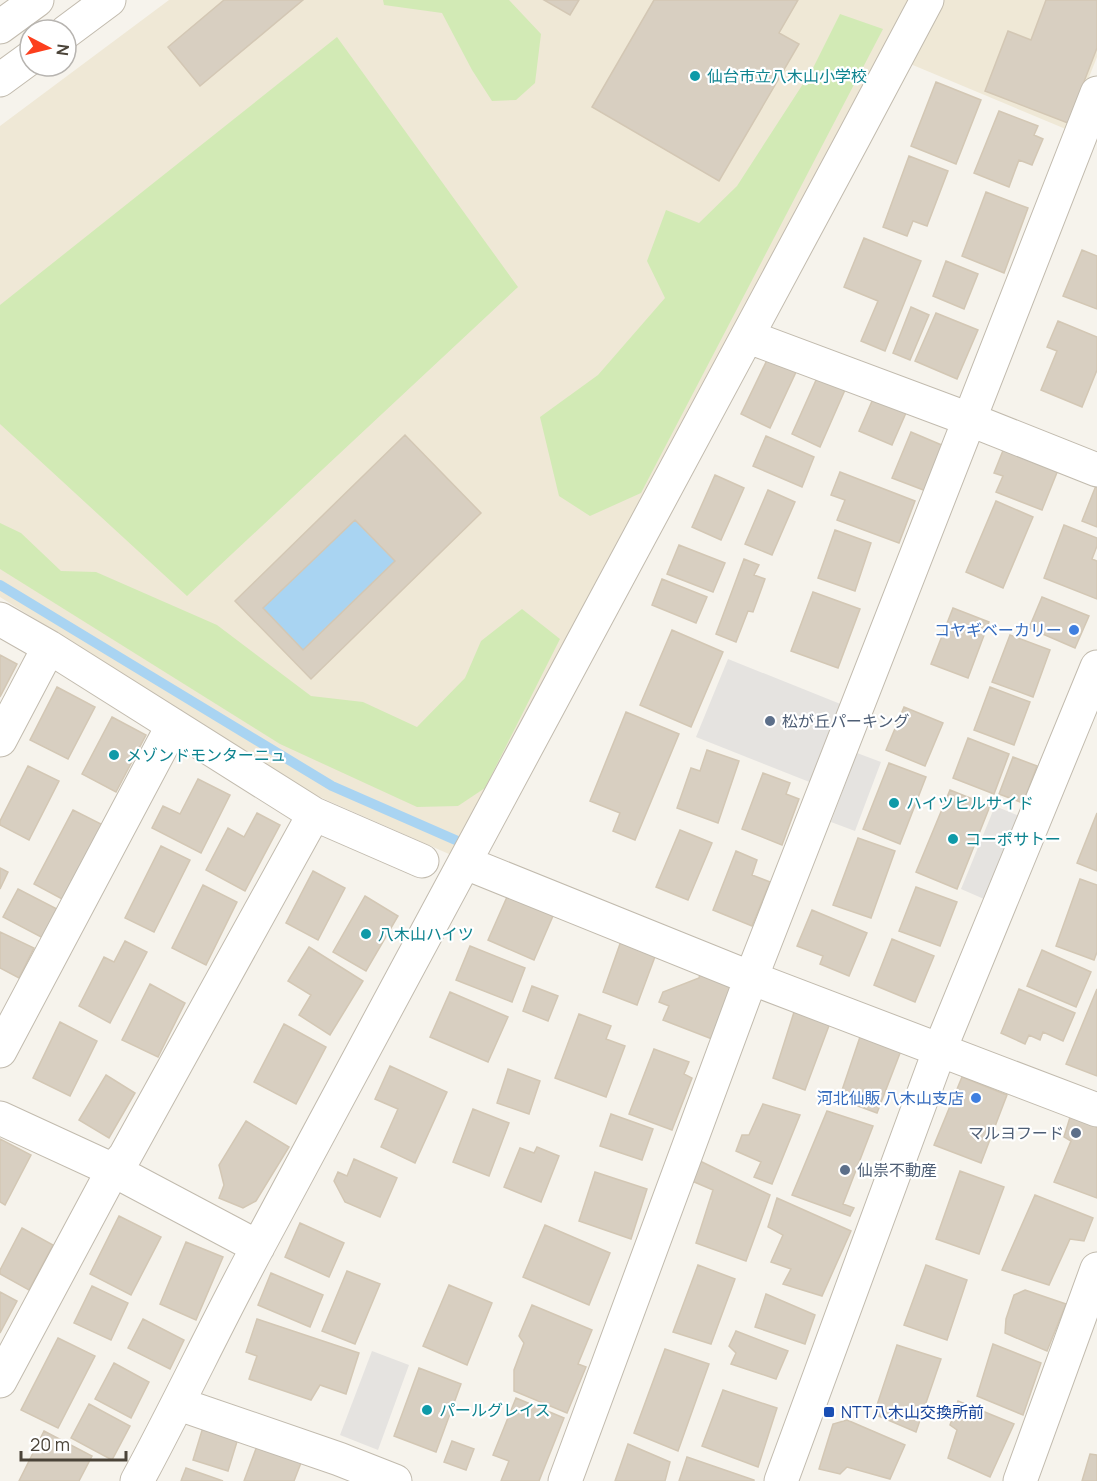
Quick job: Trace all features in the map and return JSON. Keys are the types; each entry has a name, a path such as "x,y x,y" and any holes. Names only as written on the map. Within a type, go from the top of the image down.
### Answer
{"street":[{"path":"0,27 37,0"},
{"path":"78,23 109,0"},
{"path":"137,1481 179,1404 258,1247 927,0"},
{"path":"0,80 18,67"},
{"path":"565,1481 751,978 1097,93"},
{"path":"748,337 971,420 1097,470"},
{"path":"0,619 49,647 314,814 422,861"},
{"path":"0,740 49,647"},
{"path":"781,1481 940,1049 1097,668"},
{"path":"0,1051 173,725"},
{"path":"0,1381 113,1170 125,1156 314,814"},
{"path":"466,863 751,978 1097,1110"},
{"path":"0,1118 113,1170 258,1247"},
{"path":"1020,1481 1097,1269"},
{"path":"179,1404 335,1470 395,1481"}],"shaded area":[{"name":"仙台市立八木山小学校","path":"169,0 914,0 458,858 315,795 0,597 0,126 64,78 78,78 78,68"},
{"path":"942,0 1097,0 1097,57 1068,130 908,63"},
{"name":"松が丘パーキング","path":"728,659 843,705 812,783 696,737"},
{"path":"857,753 881,762 855,831 831,822"},
{"path":"995,806 1019,816 984,899 961,889"},
{"path":"372,1351 409,1365 378,1450 340,1435"}],"green space":[{"path":"383,0 509,0 541,34 535,83 516,100 492,101 472,70 442,13 384,5"},
{"path":"840,14 883,29 641,493 590,516 559,496 540,417 598,375 665,298 647,261 666,210 699,223 737,186 812,70"},
{"path":"337,37 518,287 187,596 0,424 0,305"},
{"path":"0,523 21,533 61,571 96,572 217,625 311,696 363,702 417,727 465,678 481,641 522,609 560,639 485,788 458,806 417,807 280,744 0,569"}],"water":[{"path":"355,520 395,561 303,650 263,608"}],"building":[{"path":"224,0 303,0 200,86 168,47"},
{"path":"544,0 579,0 570,15"},
{"name":"仙台市立八木山小学校","path":"654,0 798,0 779,33 799,44 719,181 592,107"},
{"path":"1046,0 1097,0 1097,48 1068,123 985,91 1008,31 1031,40"},
{"path":"936,82 981,100 956,164 911,146"},
{"path":"999,111 1038,126 1034,135 1043,139 1032,165 1019,160 1009,187 974,173"},
{"path":"909,156 948,171 927,226 913,221 907,236 883,227"},
{"path":"986,192 1028,208 1004,273 962,256"},
{"path":"864,238 921,261 885,351 861,341 878,301 844,287"},
{"path":"1082,250 1097,256 1097,309 1063,296"},
{"path":"946,261 978,274 964,309 933,296"},
{"path":"911,307 929,315 910,360 893,353"},
{"path":"936,313 978,330 957,379 915,361"},
{"path":"1058,321 1097,337 1097,370 1082,407 1041,390 1057,351 1047,347"},
{"path":"768,358 796,372 770,428 741,414"},
{"path":"817,378 845,390 820,447 792,434"},
{"path":"876,392 909,406 892,445 859,431"},
{"path":"911,432 944,446 926,491 892,478"},
{"path":"405,435 481,513 311,679 235,601","holes":["355,520 395,561 303,650 263,608"]},
{"path":"766,436 814,457 802,487 753,466"},
{"path":"1006,443 1060,465 1042,510 996,492 1003,476 994,473"},
{"path":"840,472 915,501 899,543 837,520 845,500 831,495"},
{"path":"715,475 744,488 721,540 692,527"},
{"path":"1097,483 1097,527 1082,521"},
{"path":"768,490 795,502 772,555 745,544"},
{"path":"996,501 1033,517 1003,588 966,572"},
{"path":"1064,525 1097,538 1097,546 1092,559 1097,561 1097,599 1044,578"},
{"path":"835,530 871,543 855,591 818,578"},
{"path":"679,545 725,563 713,592 667,574"},
{"path":"744,559 759,565 754,575 765,579 753,612 748,611 736,642 716,634"},
{"path":"662,579 707,597 696,623 652,605"},
{"path":"813,592 860,609 838,668 791,651"},
{"path":"1042,597 1089,616 1075,648 1029,628"},
{"path":"953,608 989,622 968,678 931,664"},
{"path":"672,630 723,652 691,727 640,705"},
{"path":"1010,635 1050,650 1033,697 992,682"},
{"path":"0,655 17,664 0,697"},
{"path":"57,687 95,707 68,759 30,740"},
{"path":"990,687 1030,702 1014,745 974,730"},
{"path":"904,707 943,723 925,766 886,750"},
{"path":"626,712 679,734 635,840 613,831 620,813 590,801"},
{"name":"メゾンドモンターニュ","path":"112,717 146,735 116,792 82,774"},
{"path":"968,738 1009,754 994,794 953,778"},
{"path":"707,750 739,761 718,823 677,808 691,768 700,771"},
{"path":"1013,757 1037,766 1023,803 999,794"},
{"name":"ハイツヒルサイド","path":"889,763 926,777 900,844 863,829"},
{"path":"28,766 59,781 29,840 0,825"},
{"path":"763,773 790,783 786,794 799,799 782,845 742,829"},
{"path":"198,779 230,795 201,853 152,828 163,806 180,814"},
{"name":"コーポサトー","path":"950,790 990,806 957,889 916,872"},
{"path":"73,810 103,825 64,900 34,884"},
{"path":"257,813 280,825 245,891 206,870 228,828 244,837"},
{"path":"1097,813 1097,871 1077,863"},
{"path":"680,830 712,843 688,900 656,887"},
{"path":"858,838 895,851 871,918 833,905"},
{"path":"161,846 190,860 154,932 125,918"},
{"path":"736,851 757,860 752,875 770,882 752,926 713,910"},
{"path":"0,868 8,872 0,889"},
{"path":"313,871 345,888 318,940 286,923"},
{"path":"1080,879 1097,885 1097,952 1094,960 1056,946"},
{"path":"203,885 237,902 206,965 172,948"},
{"path":"916,887 957,902 940,946 899,931"},
{"path":"18,889 57,909 43,938 3,917"},
{"name":"八木山ハイツ","path":"365,896 398,916 366,971 333,952"},
{"path":"507,897 553,916 534,960 488,940"},
{"path":"812,910 867,933 849,976 820,964 823,956 797,946"},
{"path":"0,932 34,948 19,978 0,968"},
{"path":"892,939 934,956 915,1002 874,985"},
{"path":"125,941 147,952 110,1023 79,1006 104,957 114,962"},
{"path":"621,941 656,954 637,1005 603,992"},
{"path":"470,946 525,968 512,1002 456,980"},
{"path":"309,947 363,981 330,1035 299,1015 311,995 288,981"},
{"path":"1042,950 1091,972 1076,1007 1027,986"},
{"path":"701,970 733,982 712,1039 663,1020 669,1006 659,1002 663,992 699,978"},
{"path":"150,984 185,1003 158,1057 122,1040"},
{"path":"532,986 558,996 548,1021 523,1011"},
{"path":"1019,989 1075,1013 1063,1041 1043,1032 1040,1040 1029,1035 1025,1044 1001,1033"},
{"path":"1097,989 1097,1076 1066,1064"},
{"path":"450,992 508,1017 488,1062 430,1037"},
{"path":"795,1009 830,1023 805,1090 773,1078"},
{"path":"579,1014 611,1026 606,1039 625,1046 606,1097 555,1078"},
{"path":"60,1022 97,1041 70,1096 33,1078"},
{"path":"284,1024 326,1047 296,1104 254,1082"},
{"path":"861,1034 902,1048 877,1113 839,1099"},
{"path":"654,1049 689,1062 684,1074 692,1078 672,1130 629,1114"},
{"path":"390,1066 447,1092 415,1163 381,1147 398,1109 375,1099"},
{"path":"508,1069 540,1081 529,1114 497,1103"},
{"path":"106,1075 135,1093 109,1138 79,1120"},
{"path":"962,1077 1007,1095 981,1163 934,1145"},
{"path":"763,1104 800,1115 772,1184 754,1177 761,1162 736,1151 742,1135 749,1135"},
{"path":"473,1109 509,1123 489,1176 453,1162"},
{"path":"827,1111 873,1126 843,1204 854,1208 850,1216 792,1195"},
{"path":"611,1114 653,1129 642,1160 600,1146"},
{"path":"1071,1114 1097,1124 1097,1198 1054,1182 1071,1141 1064,1137"},
{"path":"246,1121 289,1147 256,1201 243,1208 219,1198 224,1185 219,1165"},
{"path":"0,1139 31,1155 5,1205 0,1202"},
{"path":"537,1147 559,1156 541,1202 504,1187 520,1148 534,1153"},
{"path":"354,1159 397,1178 380,1217 345,1202 334,1181 338,1172 347,1176"},
{"path":"700,1161 770,1195 746,1261 696,1243 713,1190 692,1181"},
{"path":"960,1171 1004,1187 979,1254 936,1239"},
{"path":"595,1172 647,1189 631,1239 579,1221"},
{"path":"1035,1195 1093,1218 1084,1241 1070,1239 1049,1285 1002,1270"},
{"path":"777,1198 851,1231 822,1296 783,1284 791,1269 771,1262 783,1235 768,1227"},
{"path":"119,1216 161,1237 131,1295 90,1274"},
{"path":"300,1223 344,1243 329,1277 285,1257"},
{"path":"545,1225 610,1253 589,1305 523,1277"},
{"path":"22,1228 53,1245 29,1290 0,1274"},
{"path":"186,1242 223,1257 196,1320 160,1304"},
{"path":"698,1265 735,1279 711,1344 673,1332"},
{"path":"926,1265 967,1280 947,1340 904,1325"},
{"path":"347,1271 380,1284 355,1344 322,1331"},
{"path":"271,1273 323,1295 310,1327 258,1305"},
{"path":"449,1285 492,1303 467,1365 423,1346"},
{"path":"92,1286 128,1303 111,1340 74,1323"},
{"path":"1025,1290 1066,1304 1047,1351 1005,1333 1006,1319 1014,1295"},
{"path":"0,1292 17,1301 0,1333"},
{"path":"766,1294 815,1315 805,1344 755,1327"},
{"path":"532,1305 592,1330 578,1364 586,1367 567,1413 514,1391 514,1370 524,1343 519,1336"},
{"path":"143,1319 184,1340 170,1369 128,1348"},
{"path":"257,1319 359,1353 346,1394 320,1385 311,1400 249,1379 257,1356 246,1352"},
{"path":"736,1331 788,1351 776,1379 731,1364 736,1353 729,1346"},
{"path":"58,1338 95,1356 58,1428 21,1410"},
{"path":"993,1344 1041,1363 1023,1415 977,1396"},
{"path":"897,1345 941,1359 916,1432 874,1414"},
{"path":"665,1349 709,1364 678,1451 634,1433"},
{"path":"114,1363 149,1382 131,1418 95,1399"},
{"name":"パールグレイス","path":"419,1368 461,1384 436,1452 394,1436"},
{"path":"723,1390 777,1408 758,1467 702,1446"},
{"path":"516,1398 564,1418 539,1481 501,1481 509,1461 493,1455"},
{"path":"958,1401 1014,1424 990,1477 948,1458 957,1430 950,1425"},
{"path":"89,1404 130,1426 112,1460 71,1438"},
{"path":"847,1420 905,1445 890,1479 847,1467 840,1474 819,1469 833,1424"},
{"path":"204,1424 239,1435 228,1471 193,1460"},
{"path":"44,1431 92,1456 79,1481 19,1481"},
{"path":"260,1438 304,1455 294,1481 244,1481"},
{"path":"452,1441 474,1449 466,1470 444,1462"},
{"path":"628,1444 670,1462 665,1481 615,1481"},
{"path":"1090,1454 1097,1455 1097,1481 1082,1481"},
{"path":"687,1457 754,1480 754,1481 679,1481"},
{"path":"186,1468 223,1481 181,1481"}],"waterway":[{"path":"0,585 332,786 460,842"}],"place":[{"name":"仙台市立八木山小学校","path":"695,76"},
{"name":"コヤギベーカリー","path":"1074,630"},
{"name":"松が丘パーキング","path":"770,721"},
{"name":"メゾンドモンターニュ","path":"114,755"},
{"name":"ハイツヒルサイド","path":"894,803"},
{"name":"コーポサトー","path":"953,839"},
{"name":"八木山ハイツ","path":"366,934"},
{"name":"河北仙販 八木山支店","path":"976,1098"},
{"name":"マルヨフード","path":"1076,1133"},
{"name":"仙祟不動産","path":"845,1170"},
{"name":"パールグレイス","path":"427,1410"},
{"name":"NTT八木山交換所前","path":"829,1412"}]}
